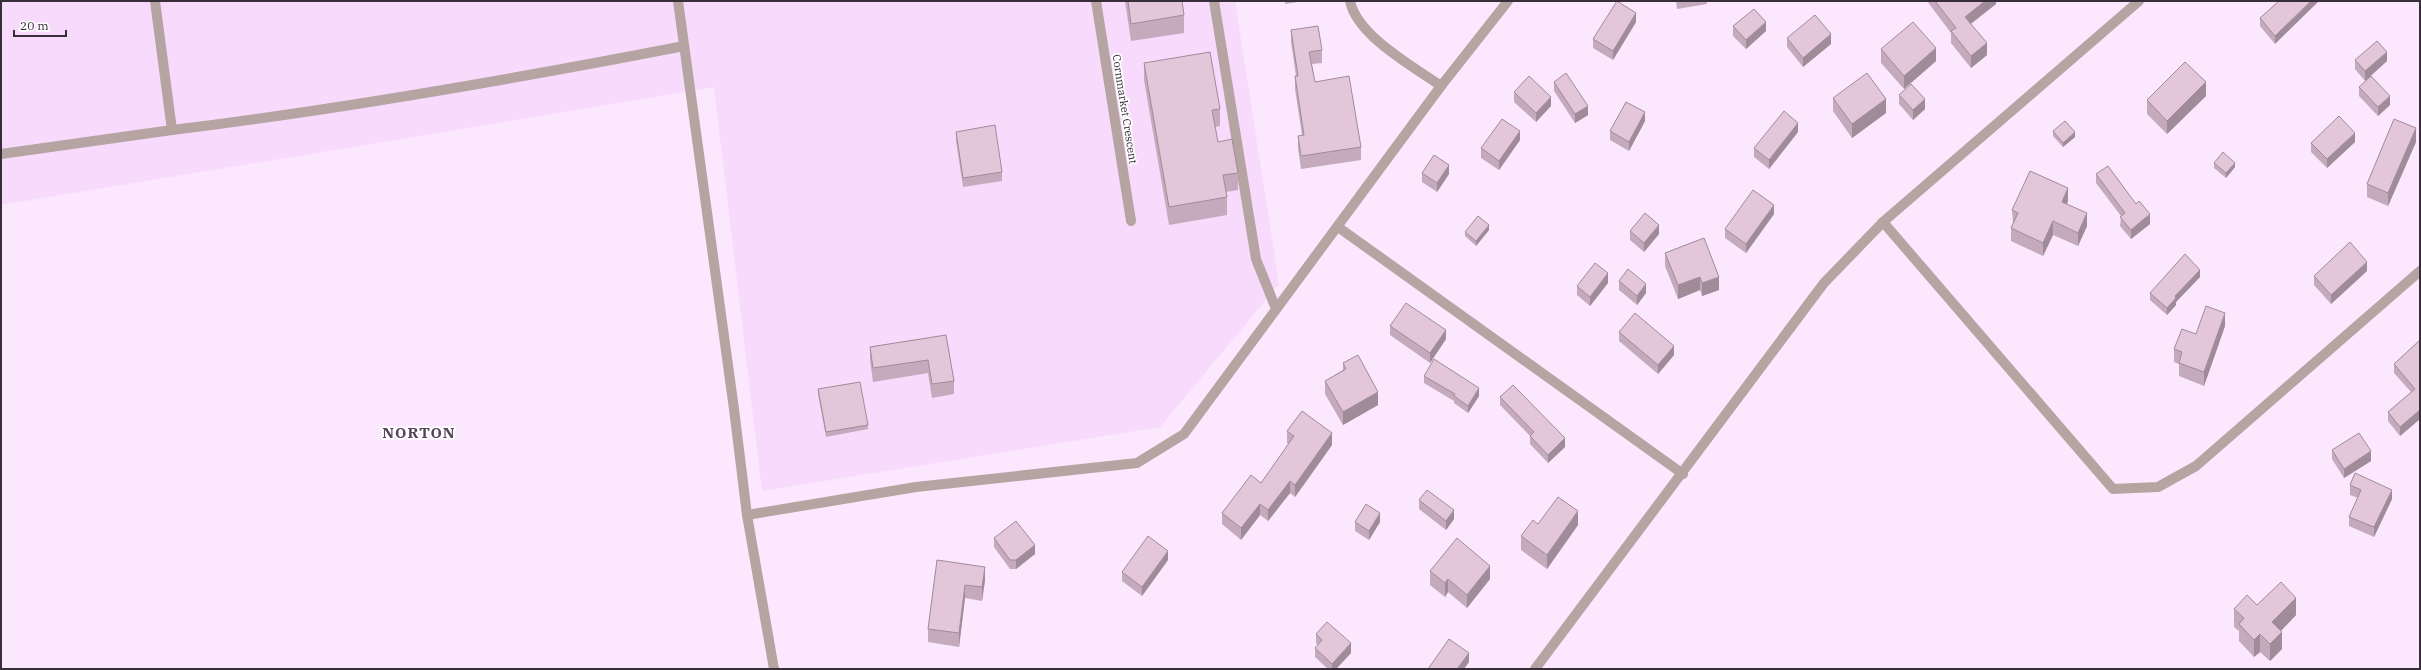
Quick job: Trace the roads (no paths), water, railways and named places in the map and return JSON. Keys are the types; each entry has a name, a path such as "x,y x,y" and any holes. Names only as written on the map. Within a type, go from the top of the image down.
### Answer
{"street":[{"path":"155,1 172,130"},
{"path":"678,1 734,409 747,515 774,669"},
{"name":"Cornmarket Crescent","path":"1096,1 1131,220"},
{"path":"1214,1 1256,260 1276,309"},
{"path":"1350,1 1362,25 1376,38 1442,86"},
{"path":"747,515 916,487 1137,463 1184,434 1442,86 1508,1"},
{"path":"1535,669 1683,474 1824,283 1883,222 2139,1"},
{"path":"1,154 172,130 302,114 490,84 684,46"},
{"path":"1883,222 2113,489 2158,487 2196,466 2420,271"},
{"path":"1338,227 1683,474"}],"district":[{"name":"NORTON","path":"419,433"}]}
